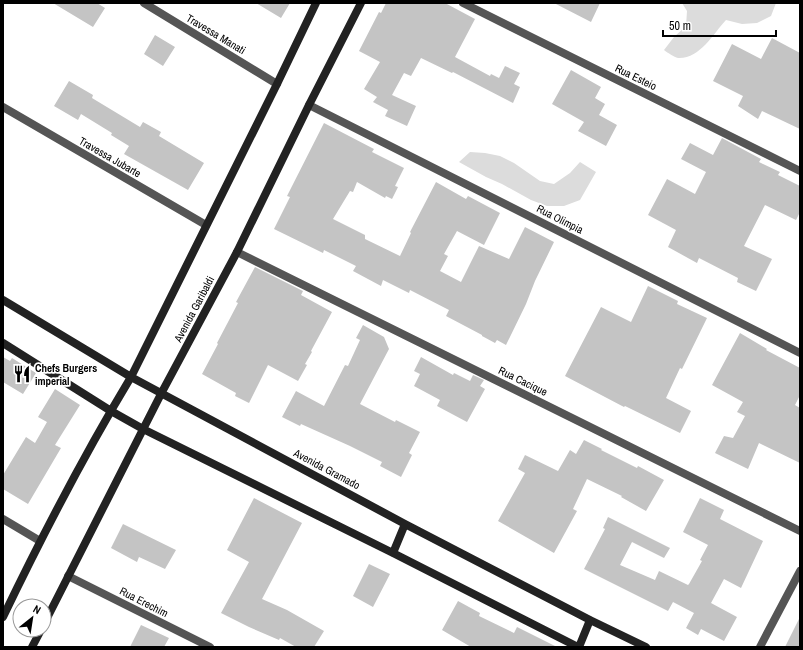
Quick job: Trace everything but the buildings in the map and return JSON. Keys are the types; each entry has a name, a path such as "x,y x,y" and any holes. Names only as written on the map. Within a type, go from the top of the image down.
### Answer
{"street":[{"name":"Travessa Manati","path":"144,3 277,84"},
{"path":"3,618 40,541 131,377 316,3"},
{"name":"Avenida Garibaldi","path":"52,608 162,392 237,252 361,3"},
{"name":"Rua Esteio","path":"463,3 800,171"},
{"name":"Rua Olimpia","path":"309,105 800,353"},
{"name":"Travessa Jubarte","path":"3,108 206,225"},
{"name":"Rua Cacique","path":"237,252 800,531"},
{"name":"Avenida Gramado","path":"3,300 131,377 162,392 405,524 590,620 646,647"},
{"path":"3,343 111,411 143,429 393,552 579,647 590,620"},
{"path":"3,519 40,541"},
{"path":"393,552 405,524"},
{"path":"760,647 800,571"},
{"name":"Rua Erechim","path":"68,576 210,647"},
{"path":"32,647 37,638"}],"shaded area":[{"path":"682,3 776,3 771,16 757,23 742,24 726,20 699,50 686,57 678,58 664,50 674,37 686,26 687,11"},
{"path":"470,152 500,156 514,163 540,181 554,184 570,173 580,162 596,172 580,200 564,206 547,206 531,200 459,162"}],"place":[{"name":"Chefs Burgers imperial","path":"22,374"}]}
